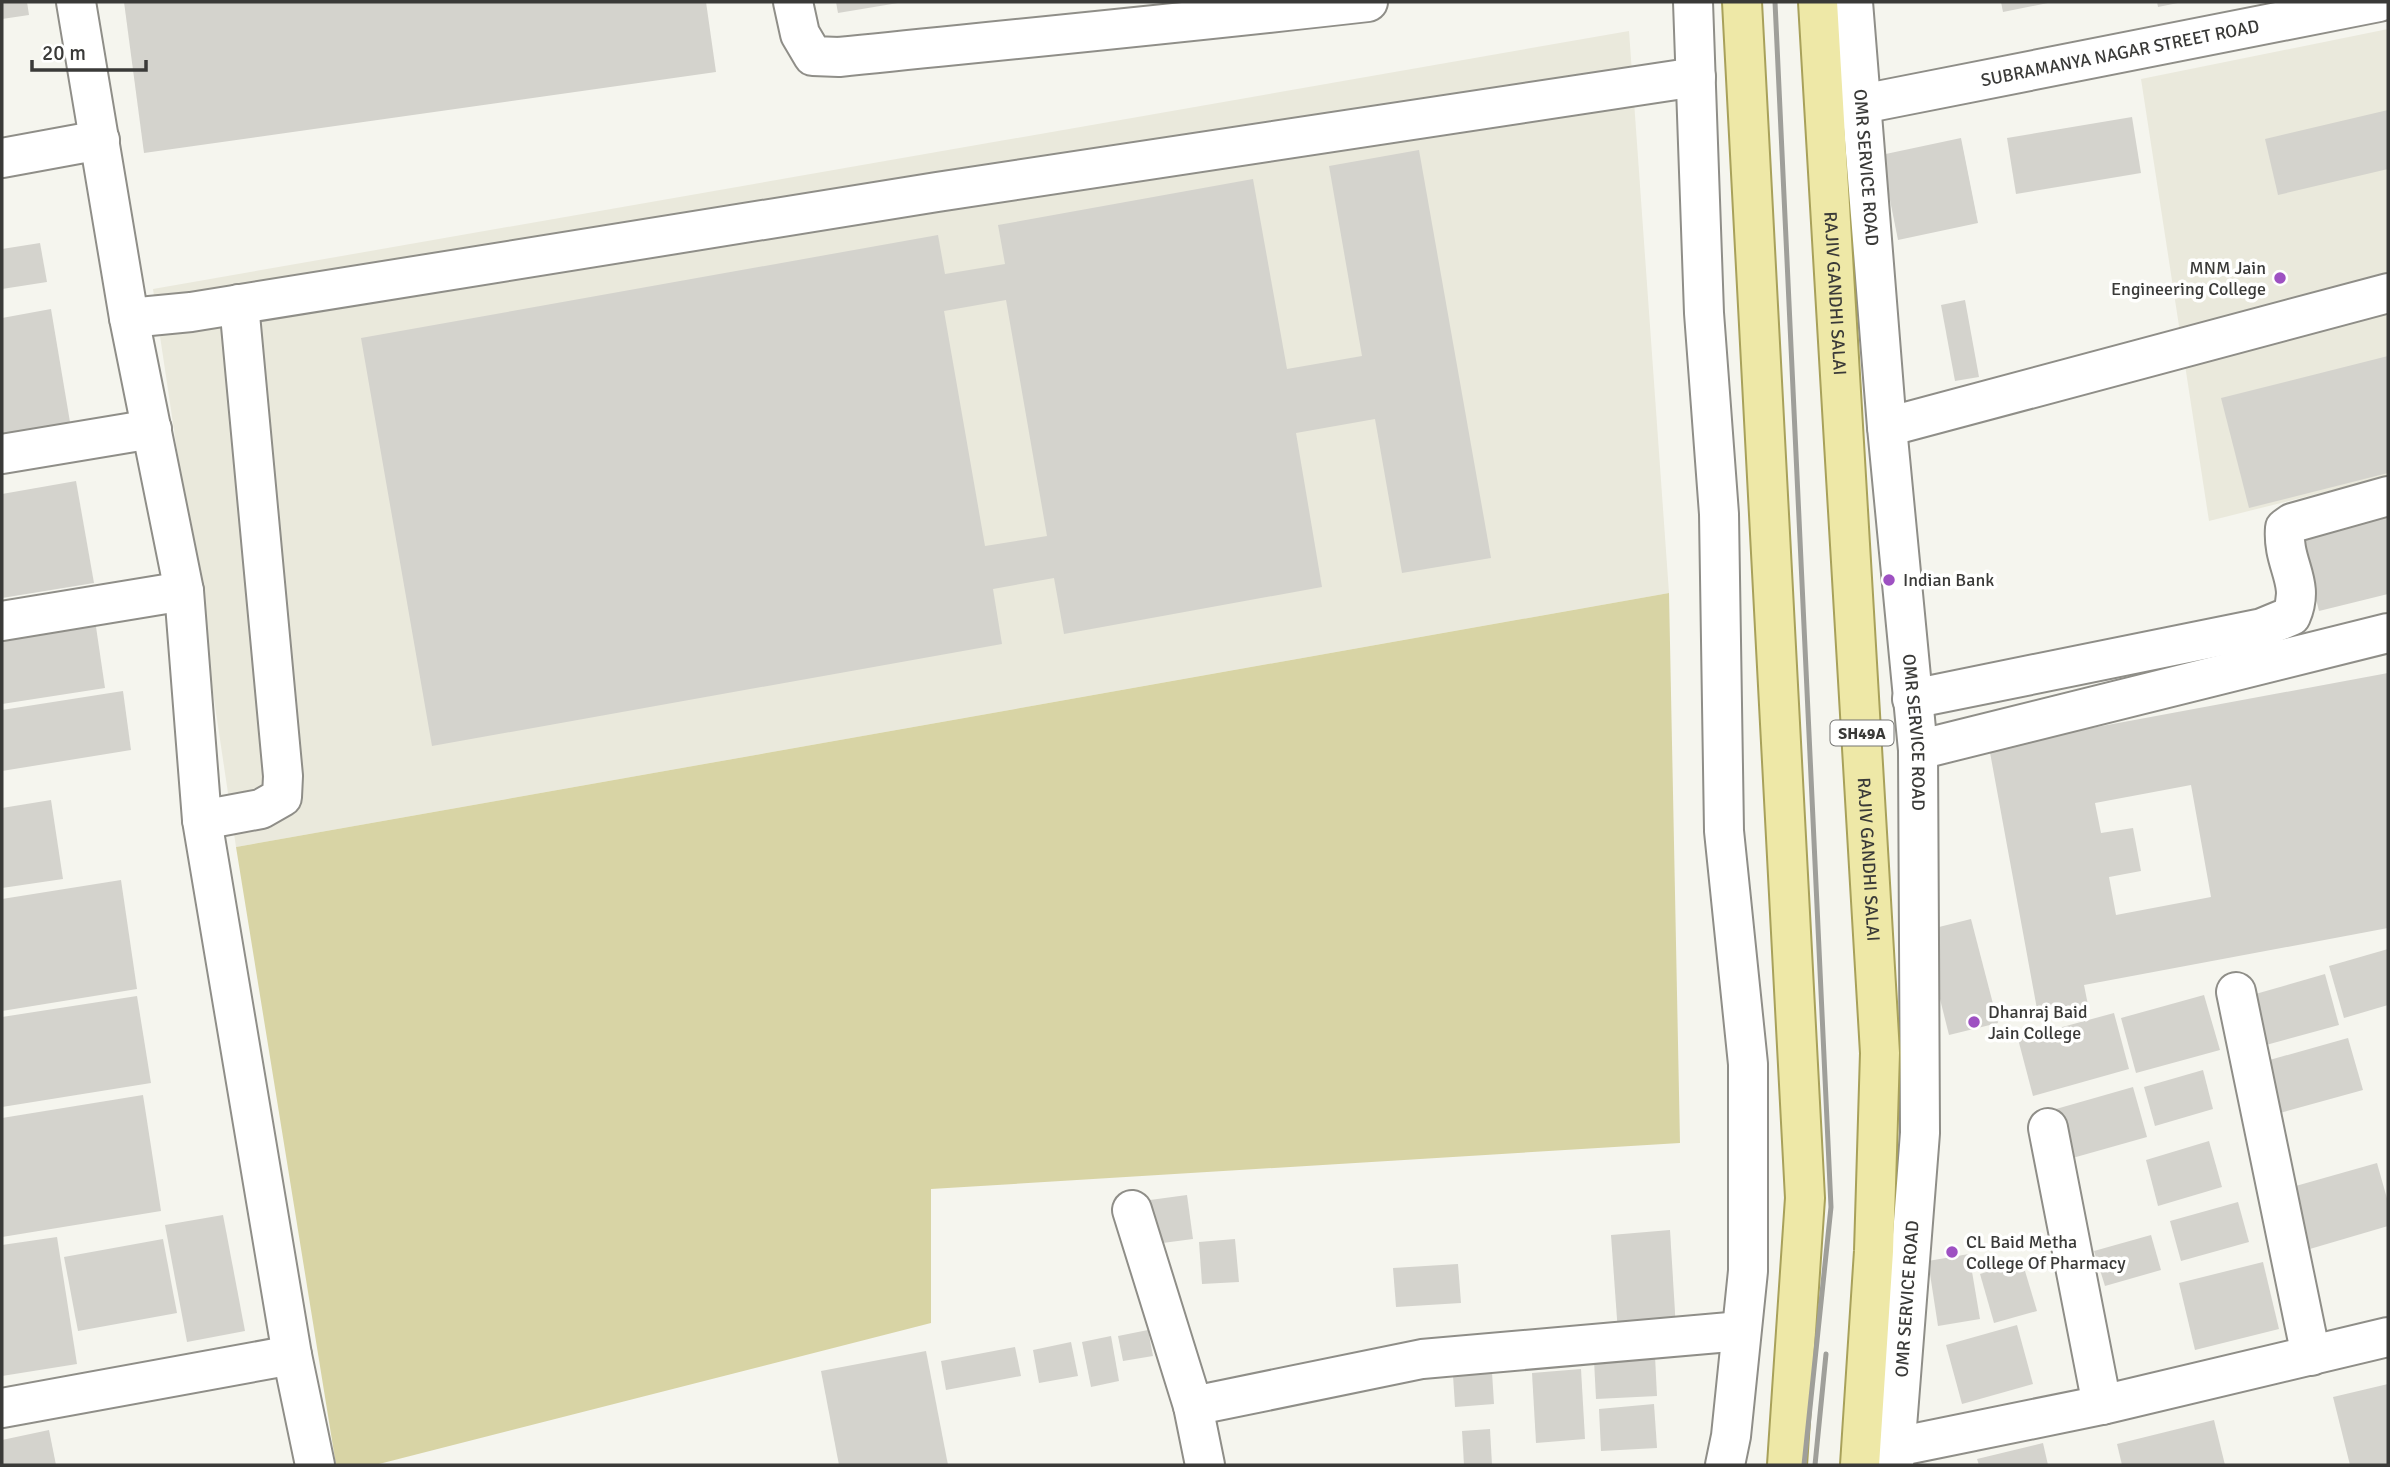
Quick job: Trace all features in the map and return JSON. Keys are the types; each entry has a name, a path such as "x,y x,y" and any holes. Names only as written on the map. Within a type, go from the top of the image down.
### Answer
{"main road":[{"path":"1742,2 1805,1198 1787,1465"},
{"name":"RAJIV GANDHI SALAI","path":"1818,2 1880,1053 1874,1251 1860,1465"}],"street":[{"path":"76,2 129,318 184,590 202,820 292,1355 315,1465"},
{"path":"793,2 800,34 813,55 839,57 1081,16 1147,28 1224,10 1368,2"},
{"path":"1693,2 1704,313 1719,514 1724,831 1748,1064 1748,1270 1726,1465"},
{"name":"OMR SERVICE ROAD","path":"1853,2 1887,427 1918,750 1920,1133 1895,1456"},
{"name":"SUBRAMANYA NAGAR STREET ROAD","path":"1824,103 1862,104 2291,10 2379,2"},
{"path":"129,318 239,304 924,194 1696,77"},
{"path":"2,159 100,140"},
{"path":"1887,427 2388,293"},
{"path":"202,820 261,808 282,797 283,776 239,304"},
{"path":"2,454 152,429"},
{"path":"1912,699 2262,628 2291,616 2298,600 2284,547 2285,528 2292,523 2388,496"},
{"path":"2,621 184,590"},
{"path":"1918,750 2388,633"},
{"path":"2236,992 2311,1356"},
{"path":"2048,1128 2102,1405"},
{"path":"1132,1210 1193,1406 1205,1465"},
{"path":"1193,1406 1422,1359 1741,1331"},
{"path":"1895,1456 2388,1337"},
{"path":"2,1408 292,1355"}],"shaded area":[{"name":"MNM Jain Engineering College","path":"2388,29 2388,476 2209,521 2141,79"},
{"path":"1629,31 1669,593 236,847 153,289"},
{"path":"1669,593 1680,1143 931,1189 931,1323 375,1465 336,1465 236,847"}],"building":[{"path":"2,2 27,2 29,15 2,19"},
{"path":"124,2 706,2 716,72 144,153"},
{"path":"836,2 898,2 898,3 838,13"},
{"path":"2001,2 2048,2 2048,3 2003,12"},
{"path":"2157,2 2178,2 2178,3 2158,7"},
{"path":"2388,110 2388,169 2278,195 2265,139"},
{"path":"2132,117 2141,173 2016,194 2007,138"},
{"path":"1961,138 1978,223 1898,240 1881,155"},
{"path":"1419,150 1491,558 1402,573 1375,419 1296,433 1322,587 1064,634 1054,578 993,589 1002,644 432,746 361,338 938,235 945,274 1005,264 998,225 1253,179 1287,369 1362,356 1329,166","holes":["1006,300 1047,536 985,546 944,311"]},
{"path":"40,243 47,282 2,289 2,249"},
{"path":"1965,300 1979,377 1955,381 1941,305"},
{"path":"51,309 71,428 2,440 2,318"},
{"path":"2388,356 2388,473 2249,508 2221,398"},
{"path":"76,481 94,583 2,598 2,494"},
{"path":"2388,508 2388,594 2319,611 2299,531"},
{"path":"95,620 105,688 2,704 2,635"},
{"path":"2388,673 2388,928 2084,985 2089,1010 2039,1020 1989,747","holes":["2191,785 2211,897 2116,915 2109,877 2141,871 2133,828 2101,833 2095,803"]},
{"path":"123,691 131,750 2,771 2,710"},
{"path":"51,800 63,879 2,888 2,808"},
{"path":"121,880 137,989 2,1011 2,899"},
{"path":"1971,919 1998,1023 1949,1035 1923,931"},
{"path":"2388,949 2388,1005 2344,1018 2329,966"},
{"path":"2325,974 2339,1025 2266,1045 2252,995"},
{"path":"2204,995 2220,1050 2136,1073 2121,1018"},
{"path":"137,996 151,1083 2,1107 2,1017"},
{"path":"2114,1013 2129,1069 2033,1096 2018,1039"},
{"path":"2348,1038 2363,1090 2280,1113 2266,1061"},
{"path":"2203,1070 2213,1109 2155,1126 2144,1087"},
{"path":"2133,1087 2147,1137 2069,1159 2056,1109"},
{"path":"143,1095 161,1211 2,1237 2,1118"},
{"path":"2209,1141 2222,1187 2158,1206 2146,1160"},
{"path":"2377,1163 2388,1202 2388,1226 2303,1251 2285,1189"},
{"path":"1187,1195 1193,1239 1155,1244 1150,1200"},
{"path":"2238,1202 2249,1242 2181,1261 2170,1221"},
{"path":"223,1215 245,1331 187,1342 165,1225"},
{"path":"1670,1230 1676,1329 1618,1333 1611,1235"},
{"path":"2151,1235 2161,1270 2105,1286 2094,1251"},
{"path":"57,1237 77,1364 2,1376 2,1245"},
{"path":"163,1239 177,1313 78,1331 64,1257"},
{"path":"1235,1239 1239,1282 1202,1284 1199,1242"},
{"path":"1969,1254 1980,1319 1938,1326 1928,1261"},
{"path":"2022,1261 2037,1311 1994,1323 1980,1274"},
{"path":"2263,1262 2279,1329 2195,1350 2179,1283"},
{"path":"1458,1264 1461,1303 1396,1307 1393,1268"},
{"path":"2017,1325 2033,1384 1962,1404 1946,1345"},
{"path":"1148,1330 1153,1356 1123,1361 1118,1336"},
{"path":"1111,1336 1119,1381 1091,1387 1082,1342"},
{"path":"1071,1342 1078,1376 1039,1383 1033,1350"},
{"path":"1015,1347 1021,1376 946,1390 941,1361"},
{"path":"926,1351 948,1465 839,1465 821,1371"},
{"path":"1655,1356 1657,1396 1596,1399 1594,1360"},
{"path":"1581,1369 1585,1439 1536,1443 1532,1373"},
{"path":"1492,1372 1494,1404 1455,1407 1453,1375"},
{"path":"2388,1384 2388,1465 2350,1465 2333,1397"},
{"path":"1654,1404 1657,1448 1601,1451 1599,1409"},
{"path":"2214,1420 2225,1465 2122,1465 2117,1444"},
{"path":"1490,1429 1492,1465 1464,1465 1462,1431"},
{"path":"49,1430 56,1465 2,1465 2,1440"},
{"path":"2043,1443 2048,1465 1979,1465 1977,1459"}],"railway":[{"path":"1775,2 1831,1207 1804,1465"},
{"path":"1815,1465 1826,1354"}],"place":[{"name":"MNM Jain Engineering College","path":"2280,278"},
{"name":"Indian Bank","path":"1889,580"},
{"name":"Dhanraj Baid Jain College","path":"1974,1022"},
{"name":"CL Baid Metha College Of Pharmacy","path":"1952,1252"}]}
